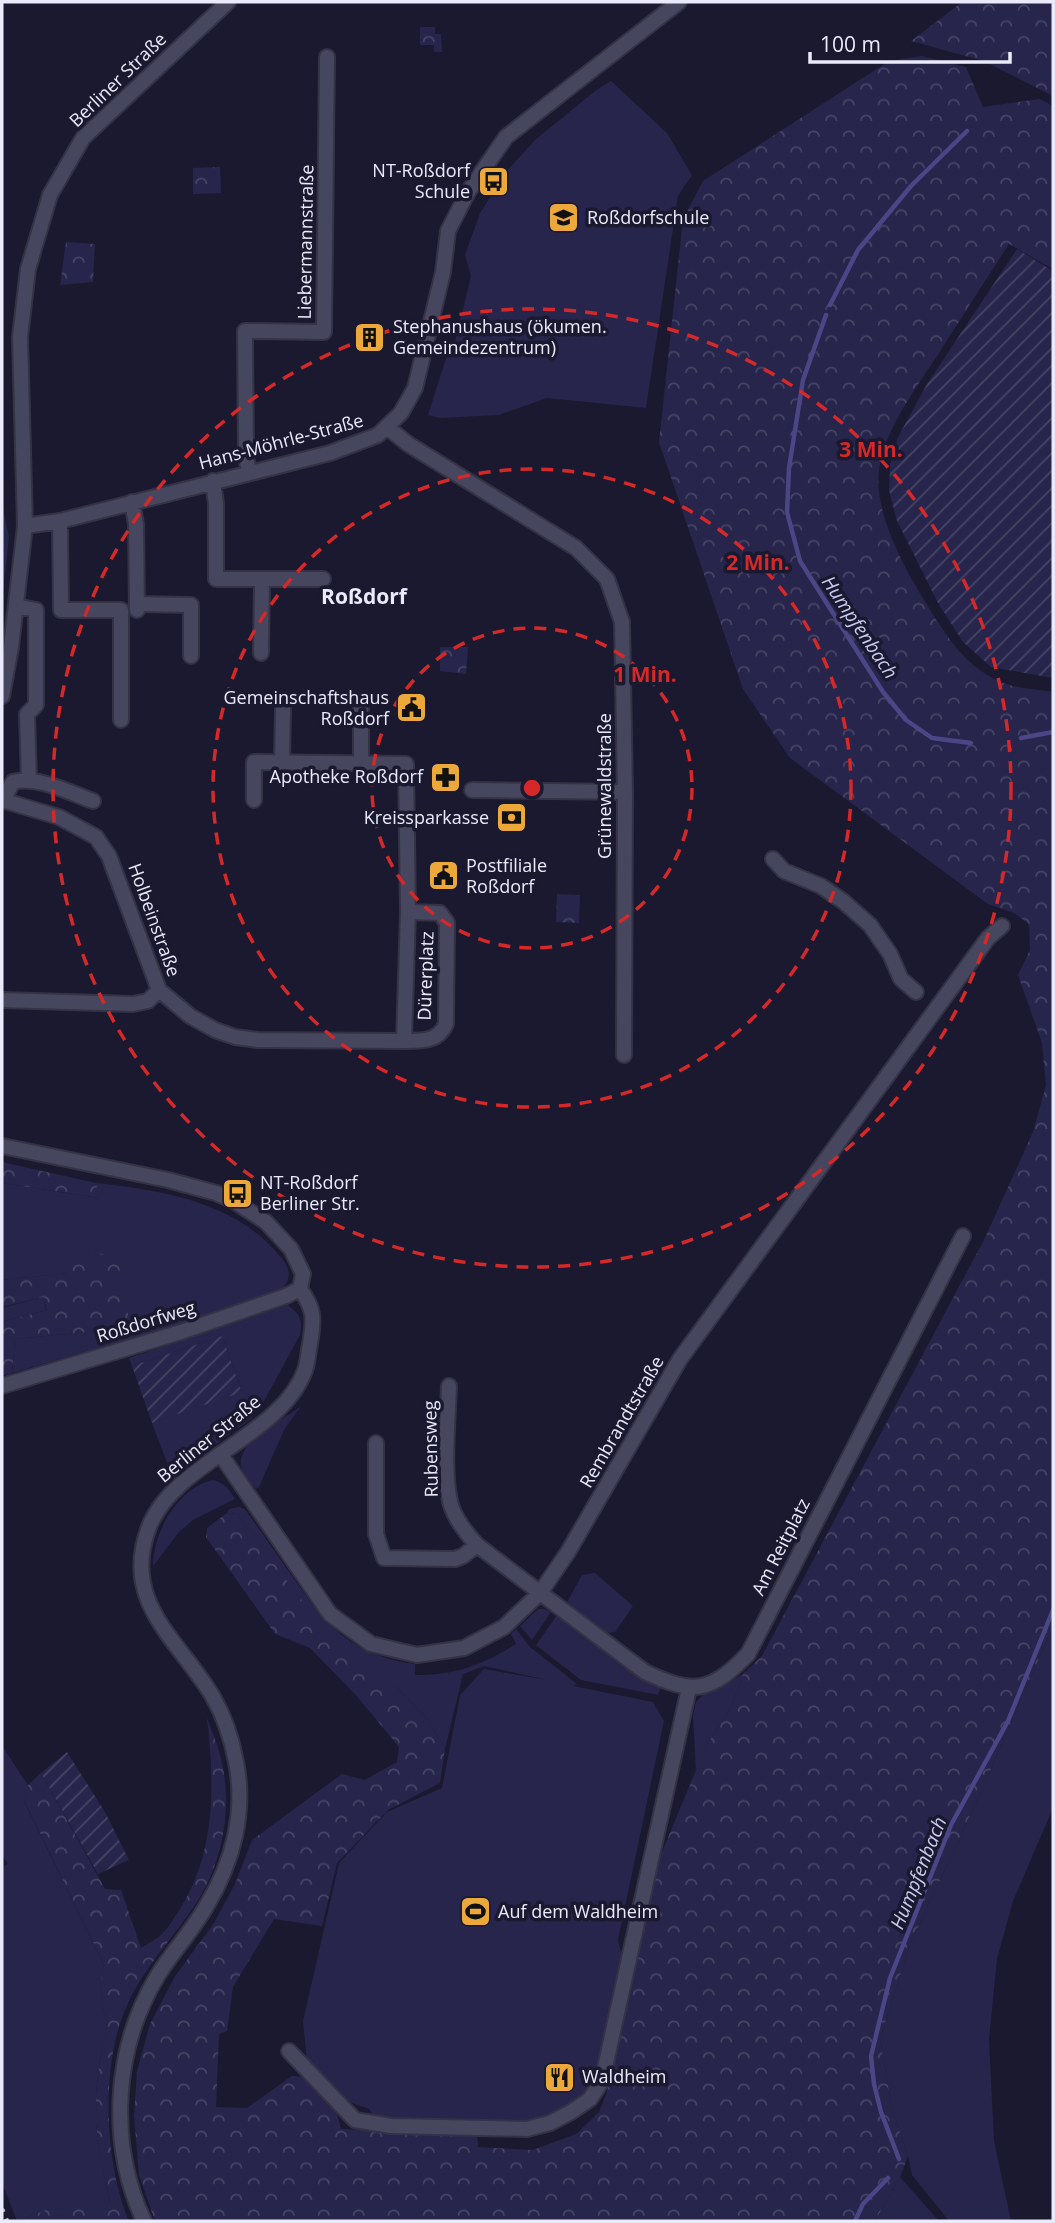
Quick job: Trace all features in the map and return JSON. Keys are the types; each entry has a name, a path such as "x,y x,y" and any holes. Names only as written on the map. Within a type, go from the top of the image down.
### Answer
{"street":[{"name":"Berliner Straße","path":"2,696 11,647 25,526 20,337 28,269 50,195 83,138 228,2"},
{"name":"Hans-Möhrle-Straße","path":"25,526 60,521 347,448 378,435 401,413 415,388 443,272 448,231 468,192 506,137 679,2"},
{"name":"Liebermannstraße","path":"248,472 245,331 324,332 327,57"},
{"name":"Grünewaldstraße","path":"387,427 408,444 576,548 607,579 622,622 625,792 624,1055"},
{"path":"213,481 216,504 216,579 323,579"},
{"path":"132,502 136,524 137,607 191,605 191,656"},
{"path":"60,521 61,610 121,610 121,720"},
{"path":"261,653 262,579"},
{"path":"16,607 36,610 36,705 27,714 29,780"},
{"path":"254,800 254,762 361,763 361,702"},
{"path":"282,762 283,708"},
{"name":"Dürerplatz","path":"361,763 406,764 408,912 404,1041 431,1039 442,1032 446,1024 446,919 440,914 408,912"},
{"path":"2,800 13,782 29,780 93,801"},
{"path":"472,790 625,792"},
{"name":"Holbeinstraße","path":"2,800 59,817 96,837 109,856 159,990 190,1016 215,1030 235,1037 258,1040 404,1041"},
{"path":"773,859 784,871 821,886 870,925 890,954 901,979 916,992"},
{"name":"Rembrandtstraße","path":"221,1455 330,1614 371,1644 418,1655 464,1648 505,1627 540,1592 589,1519 680,1359 988,938 1002,926"},
{"path":"2,1000 133,1004 148,1001 159,990"},
{"name":"Berliner Straße","path":"2,1146 168,1180 234,1201 266,1222 291,1249 303,1274 300,1289 311,1304 313,1317 305,1370 286,1401 180,1485 156,1511 142,1555 143,1586 150,1608 162,1629 213,1697 221,1713 236,1763 239,1805 233,1847 222,1879 206,1907 157,1977 140,2010 129,2044 120,2099 122,2141 129,2182 144,2221"},
{"name":"Am Reitplatz","path":"689,1688 713,1684 748,1654 963,1236"},
{"name":"Roßdorfweg","path":"2,1386 181,1332 300,1289"},
{"name":"Rubensweg","path":"449,1386 447,1480 452,1507 464,1530 477,1545 540,1592"},
{"path":"376,1443 376,1534 384,1558 455,1559 477,1545"},
{"path":"289,2051 355,2120 391,2126 527,2129 550,2123 570,2112 590,2099 603,2081 689,1688 666,1682 645,1672 540,1592"}],"green space":[{"path":"962,2 1053,2 1053,96 984,61 911,41"},
{"path":"420,27 435,27 435,34 441,34 442,52 434,52 434,45 420,45"},
{"path":"922,56 966,67 983,107 1040,99 1053,106 1053,269 1009,244 894,425 882,455 878,485 885,521 900,556 917,589 959,651 992,678 1018,687 1053,692 1053,1626 980,1794 910,1945 880,2039 892,2109 908,2156 900,2177 875,2221 155,2221 139,2175 134,2116 137,2071 150,2024 174,1978 214,1923 235,1884 252,1840 342,1774 365,1780 397,1762 399,1747 355,1694 310,1648 275,1634 206,1537 207,1528 227,1513 237,1514 315,1618 397,1688 427,1719 445,1749 440,1783 388,1810 337,1863 322,1926 274,1919 233,1987 227,2031 219,2034 216,2107 247,2108 292,2076 307,2077 334,2103 341,2129 477,2134 478,2147 533,2150 576,2134 599,2112 607,2092 638,1932 660,1857 706,1746 731,1708 743,1674 762,1656 985,1238 1033,1132 1046,1085 1042,1043 1018,975 1030,950 1029,924 1014,913 988,904 790,758 743,689 659,442 683,219 703,181 889,61"},
{"path":"611,81 667,133 692,175 678,196 646,408 547,398 499,415 440,418 428,415 447,355 453,350 471,276 465,255 480,213 506,172 535,140"},
{"path":"220,167 221,193 193,194 193,168"},
{"path":"66,242 95,244 93,282 60,285"},
{"path":"1017,249 1053,271 1053,678 991,667 963,642 938,603 897,521 889,490 890,465 898,437 927,384"},
{"path":"2,503 9,537 2,602"},
{"path":"440,647 468,647 466,674 440,671"},
{"path":"557,894 580,895 579,923 556,922"},
{"path":"2,1162 96,1183 100,1198 2,1183"},
{"path":"2,1183 99,1198 96,1183 146,1190 196,1202 241,1222 261,1237 285,1263 288,1279 283,1288 197,1319 12,1373 15,1339 120,1329 69,1273 2,1280"},
{"path":"96,1253 115,1256 121,1267 129,1320 120,1329 15,1339 12,1373 2,1376 2,1322 47,1310 43,1297 2,1307 2,1280 69,1273 73,1262"},
{"path":"43,1297 46,1310 2,1322 2,1308"},
{"path":"288,1305 300,1318 300,1335 264,1401 251,1419 172,1476 152,1423 242,1391 222,1336 132,1366 129,1358"},
{"path":"222,1336 242,1392 152,1423 132,1366"},
{"path":"301,1406 284,1430 256,1489 241,1466 246,1448 263,1432"},
{"path":"213,1480 226,1487 235,1499 193,1520 179,1532 153,1566 157,1540 170,1513 189,1492 200,1484"},
{"name":"Auf dem Waldheim","path":"229,1509 245,1509 304,1594 329,1623 357,1646 393,1660 415,1664 415,1675 430,1675 456,1671 492,1658 516,1644 511,1634 516,1629 530,1647 577,1684 573,1686 653,1702 664,1721 618,1940 622,1955 594,2086 567,2108 551,2115 518,2121 378,2121 369,2109 343,2100 307,2062 303,2021 339,1863 387,1812 442,1788 460,1695 484,1669 547,1680 484,1666 463,1674 445,1749 427,1719 397,1688 315,1619 237,1514 227,1513"},
{"path":"595,1573 633,1606 615,1632 607,1633 567,1602 582,1575"},
{"path":"538,1609 551,1612 532,1640 520,1626"},
{"path":"557,1615 641,1678 661,1688 658,1695 581,1680 536,1645"},
{"path":"1053,1626 1053,1808 1013,1901 997,1959 989,2039 994,2141 1011,2221 949,2221 912,2175 892,2109 880,2039 910,1945 980,1794"},
{"path":"743,1674 731,1708 706,1746 696,1772 693,1715 696,1702 704,1694"},
{"path":"207,1718 218,1749 226,1795 226,1814 219,1851 197,1902 135,1989 119,2026 113,2053 109,2082 110,2142 114,2171 129,2221 17,2221 46,2210 110,2202 96,2124 96,2093 108,2022 100,1987 104,1965 24,1800 28,1785 41,1773 105,1889 121,1890 141,1948 168,1927 189,1893 199,1869 210,1820 211,1769"},
{"path":"2,1746 28,1785 24,1801 104,1965 100,1987 108,2022 96,2093 96,2124 110,2203 46,2210 17,2221 2,2183 2,1867 8,1864 2,1855"},
{"path":"67,1752 105,1812 129,1860 98,1874 41,1773"},
{"path":"900,2177 939,2221 875,2221"}],"waterway":[{"name":"Humpfenbach","path":"830,305 858,250 911,186 967,131"},
{"name":"Humpfenbach","path":"826,315 803,380 789,468 787,512 800,561 883,692 906,720 932,738 971,743"},
{"name":"Humpfenbach","path":"1021,738 1053,732"},
{"name":"Humpfenbach","path":"899,2159 881,2112 871,2056 890,1978 951,1825 1008,1721 1053,1610"},
{"name":"Humpfenbach","path":"855,2221 863,2204 888,2178"}],"railway":[{"path":"2,2209 7,2221"}],"place":[{"name":"NT-Roßdorf Schule","path":"493,181"},
{"name":"Roßdorfschule","path":"564,218"},
{"name":"Stephanushaus (ökumen. Gemeindezentrum)","path":"370,337"},
{"name":"Gemeinschaftshaus Roßdorf","path":"412,708"},
{"name":"Apotheke Roßdorf","path":"446,777"},
{"name":"Kreissparkasse","path":"512,818"},
{"name":"Postfiliale Roßdorf","path":"443,876"},
{"name":"NT-Roßdorf Berliner Str.","path":"237,1193"},
{"name":"Auf dem Waldheim","path":"475,1912"},
{"name":"Waldheim","path":"559,2077"}],"district":[{"name":"Roßdorf","path":"364,597"}]}
